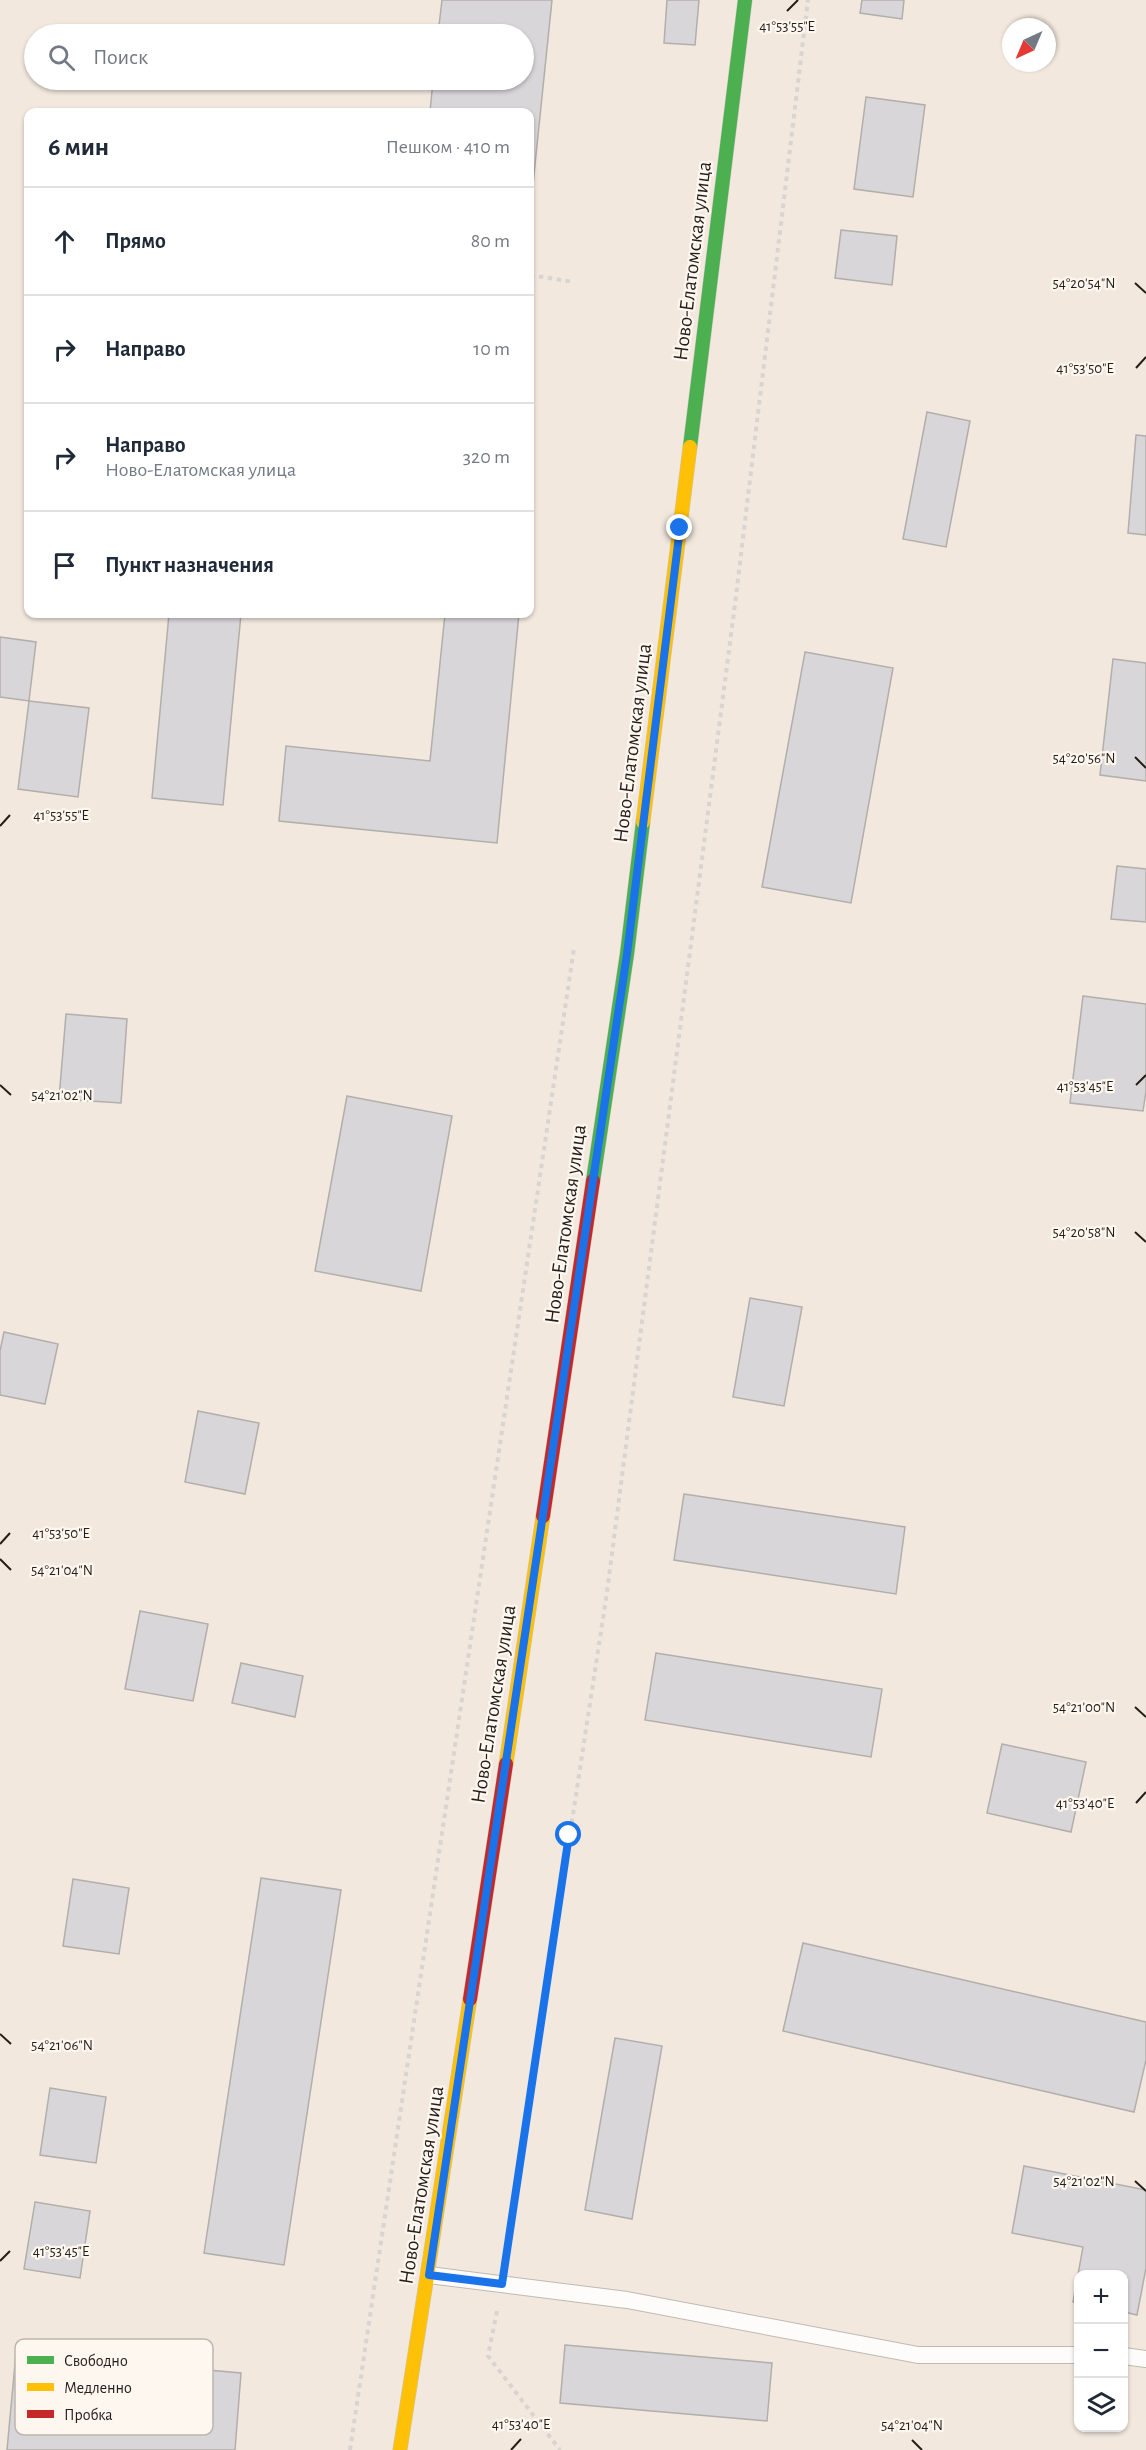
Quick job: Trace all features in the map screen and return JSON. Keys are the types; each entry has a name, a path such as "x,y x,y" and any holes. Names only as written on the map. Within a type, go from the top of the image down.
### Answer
{"main road":[{"name":"Ново-Елатомская улица","path":"400,2450 429,2275 627,954 745,0"}],"lane":[{"path":"429,2275 627,2300 918,2355 1074,2355"},
{"path":"1128,2356 1146,2359"}],"path":[{"path":"560,2450 488,2356 502,2284 608,1581 737,592 808,0"},
{"path":"534,276 574,282"},
{"path":"350,2450 574,948"}],"building":[{"path":"442,0 552,0 534,174 534,108 430,108 432,90 534,90 534,24 439,24"},
{"path":"667,0 699,0 695,45 664,43"},
{"path":"862,0 904,0 902,19 860,13"},
{"path":"866,97 925,105 913,197 854,189"},
{"path":"841,230 897,236 892,285 835,278"},
{"path":"927,412 970,421 946,547 903,539"},
{"path":"1136,435 1146,436 1146,535 1128,533"},
{"path":"169,618 241,618 223,805 152,798"},
{"path":"445,618 519,618 497,843 279,821 286,746 430,761"},
{"path":"0,637 36,642 29,701 0,697"},
{"path":"805,652 893,668 851,903 762,887"},
{"path":"1113,659 1146,663 1146,781 1100,775"},
{"path":"29,701 89,708 78,797 18,789"},
{"path":"1117,866 1146,869 1146,922 1111,919"},
{"path":"1083,996 1146,1004 1146,1091 1143,1111 1070,1103"},
{"path":"66,1014 127,1019 121,1103 59,1099"},
{"path":"347,1096 452,1116 421,1291 315,1271"},
{"path":"750,1298 802,1307 784,1406 733,1397"},
{"path":"4,1332 58,1344 45,1404 0,1395 0,1351"},
{"path":"198,1411 259,1423 245,1494 185,1482"},
{"path":"684,1494 905,1527 896,1594 674,1560"},
{"path":"140,1611 208,1624 193,1701 125,1689"},
{"path":"656,1653 882,1689 871,1757 645,1720"},
{"path":"241,1663 303,1676 295,1717 232,1703"},
{"path":"1002,1744 1086,1762 1071,1832 987,1813"},
{"path":"261,1878 341,1890 284,2265 204,2253"},
{"path":"73,1879 129,1888 119,1954 63,1946"},
{"path":"803,1943 1146,2022 1146,2060 1134,2112 783,2031"},
{"path":"615,2038 662,2046 632,2219 585,2210"},
{"path":"50,2088 106,2097 96,2163 40,2155"},
{"path":"1024,2166 1146,2190 1146,2268 1137,2315 1128,2313 1128,2270 1079,2270 1083,2247 1012,2233"},
{"path":"35,2202 90,2211 80,2278 24,2269"},
{"path":"565,2345 772,2363 767,2421 560,2403"},
{"path":"15,2364 15,2435 213,2435 213,2371 241,2373 235,2450 7,2450"}],"traffic: fast":[{"path":"690,447 745,0"},
{"path":"593,1181 627,954 643,822"}],"traffic: slow":[{"path":"643,822 690,447"},
{"path":"506,1764 543,1516"},
{"path":"400,2450 470,1999"}],"traffic: jam":[{"path":"543,1516 593,1181"},
{"path":"470,1999 506,1764"}],"route":[{"path":"569,1835 502,2284 429,2275 627,954 680,528"}]}
